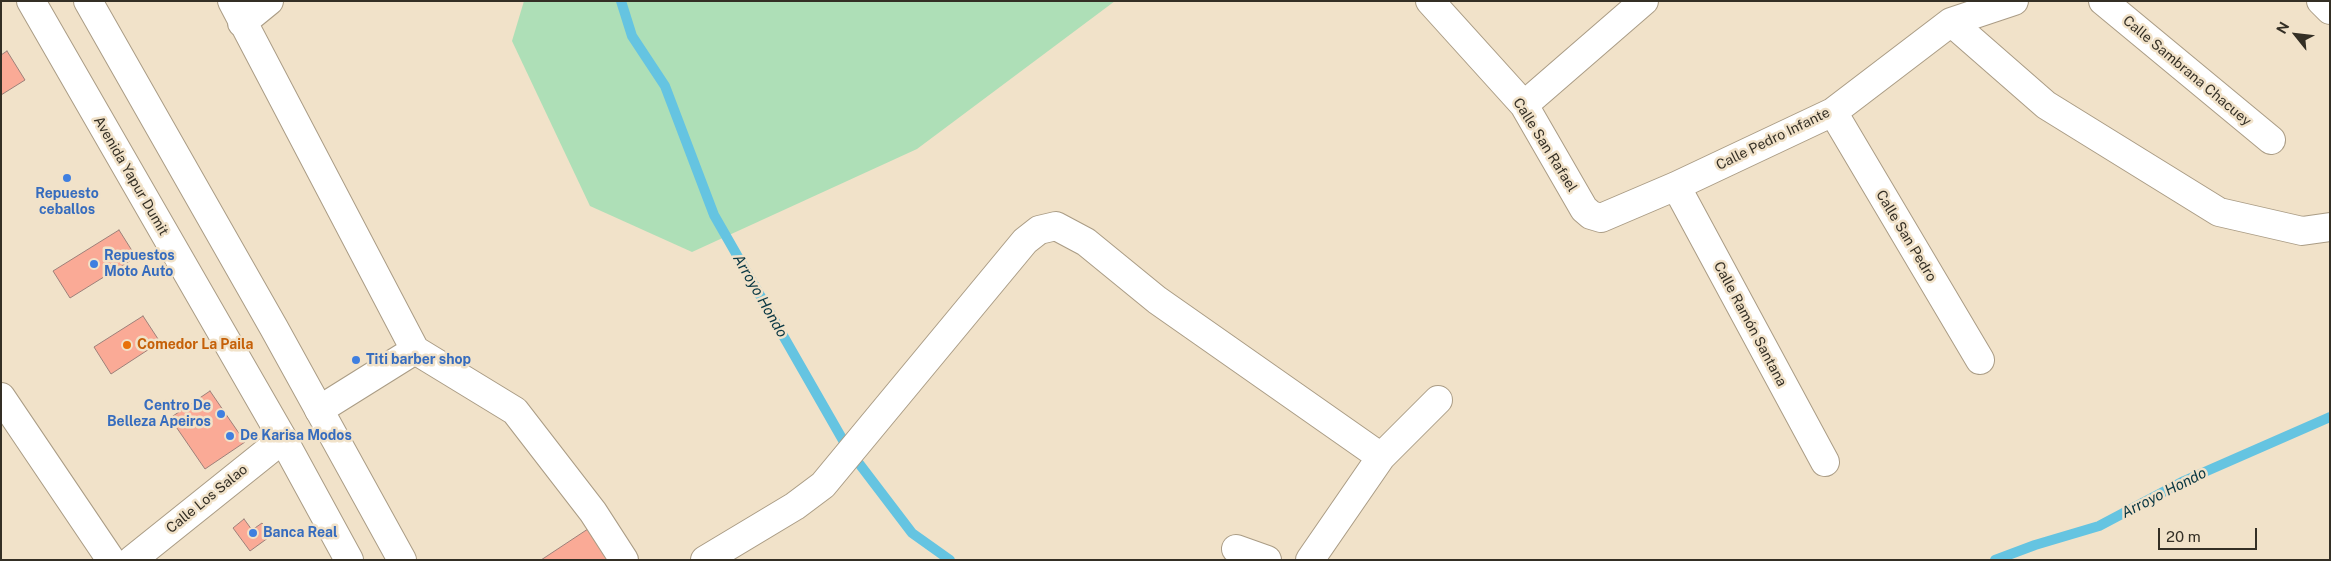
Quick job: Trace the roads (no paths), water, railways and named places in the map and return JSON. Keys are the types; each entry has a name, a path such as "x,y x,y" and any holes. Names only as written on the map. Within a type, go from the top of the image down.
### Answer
{"street":[{"name":"Avenida Yapur Dumit","path":"31,1 283,439 349,560"},
{"path":"88,1 402,560"},
{"path":"269,1 237,12 415,350 515,411 593,512 624,560"},
{"name":"Calle San Rafael","path":"1430,1 1524,105 1584,209 1591,215 1601,218"},
{"path":"1524,105 1644,1"},
{"name":"Calle Pedro Infante","path":"1601,218 1676,186 1833,112 1951,22 2014,1"},
{"name":"Calle Sambrana Chacuey","path":"2102,1 2271,140"},
{"path":"2321,1 2330,10"},
{"path":"1951,22 2046,104 2219,212 2302,230 2330,227"},
{"name":"Calle San Pedro","path":"1833,112 1980,360"},
{"name":"Calle Ramón Santana","path":"1676,186 1825,462"},
{"path":"705,560 795,506 823,484 1025,241 1039,230 1056,226 1086,242 1157,300 1381,456"},
{"path":"319,410 415,350"},
{"path":"1,397 111,560"},
{"path":"1310,560 1381,456 1438,400"},
{"name":"Calle Los Salao","path":"132,560 283,439"},
{"path":"1236,549 1267,560"}],"waterway":[{"name":"Arroyo Hondo","path":"621,1 632,36 665,86 714,215 848,449 912,533 950,560"},
{"name":"Arroyo Hondo","path":"1995,560 2035,545 2099,526 2184,481 2330,417"}],"place":[{"name":"Repuesto ceballos","path":"67,178"},
{"name":"Repuestos Moto Auto","path":"94,264"},
{"name":"Comedor La Paila","path":"127,345"},
{"name":"Titi barber shop","path":"356,360"},
{"name":"Centro De Belleza Apeiros","path":"221,414"},
{"name":"De Karisa Modos","path":"230,436"},
{"name":"Banca Real","path":"253,533"}]}
